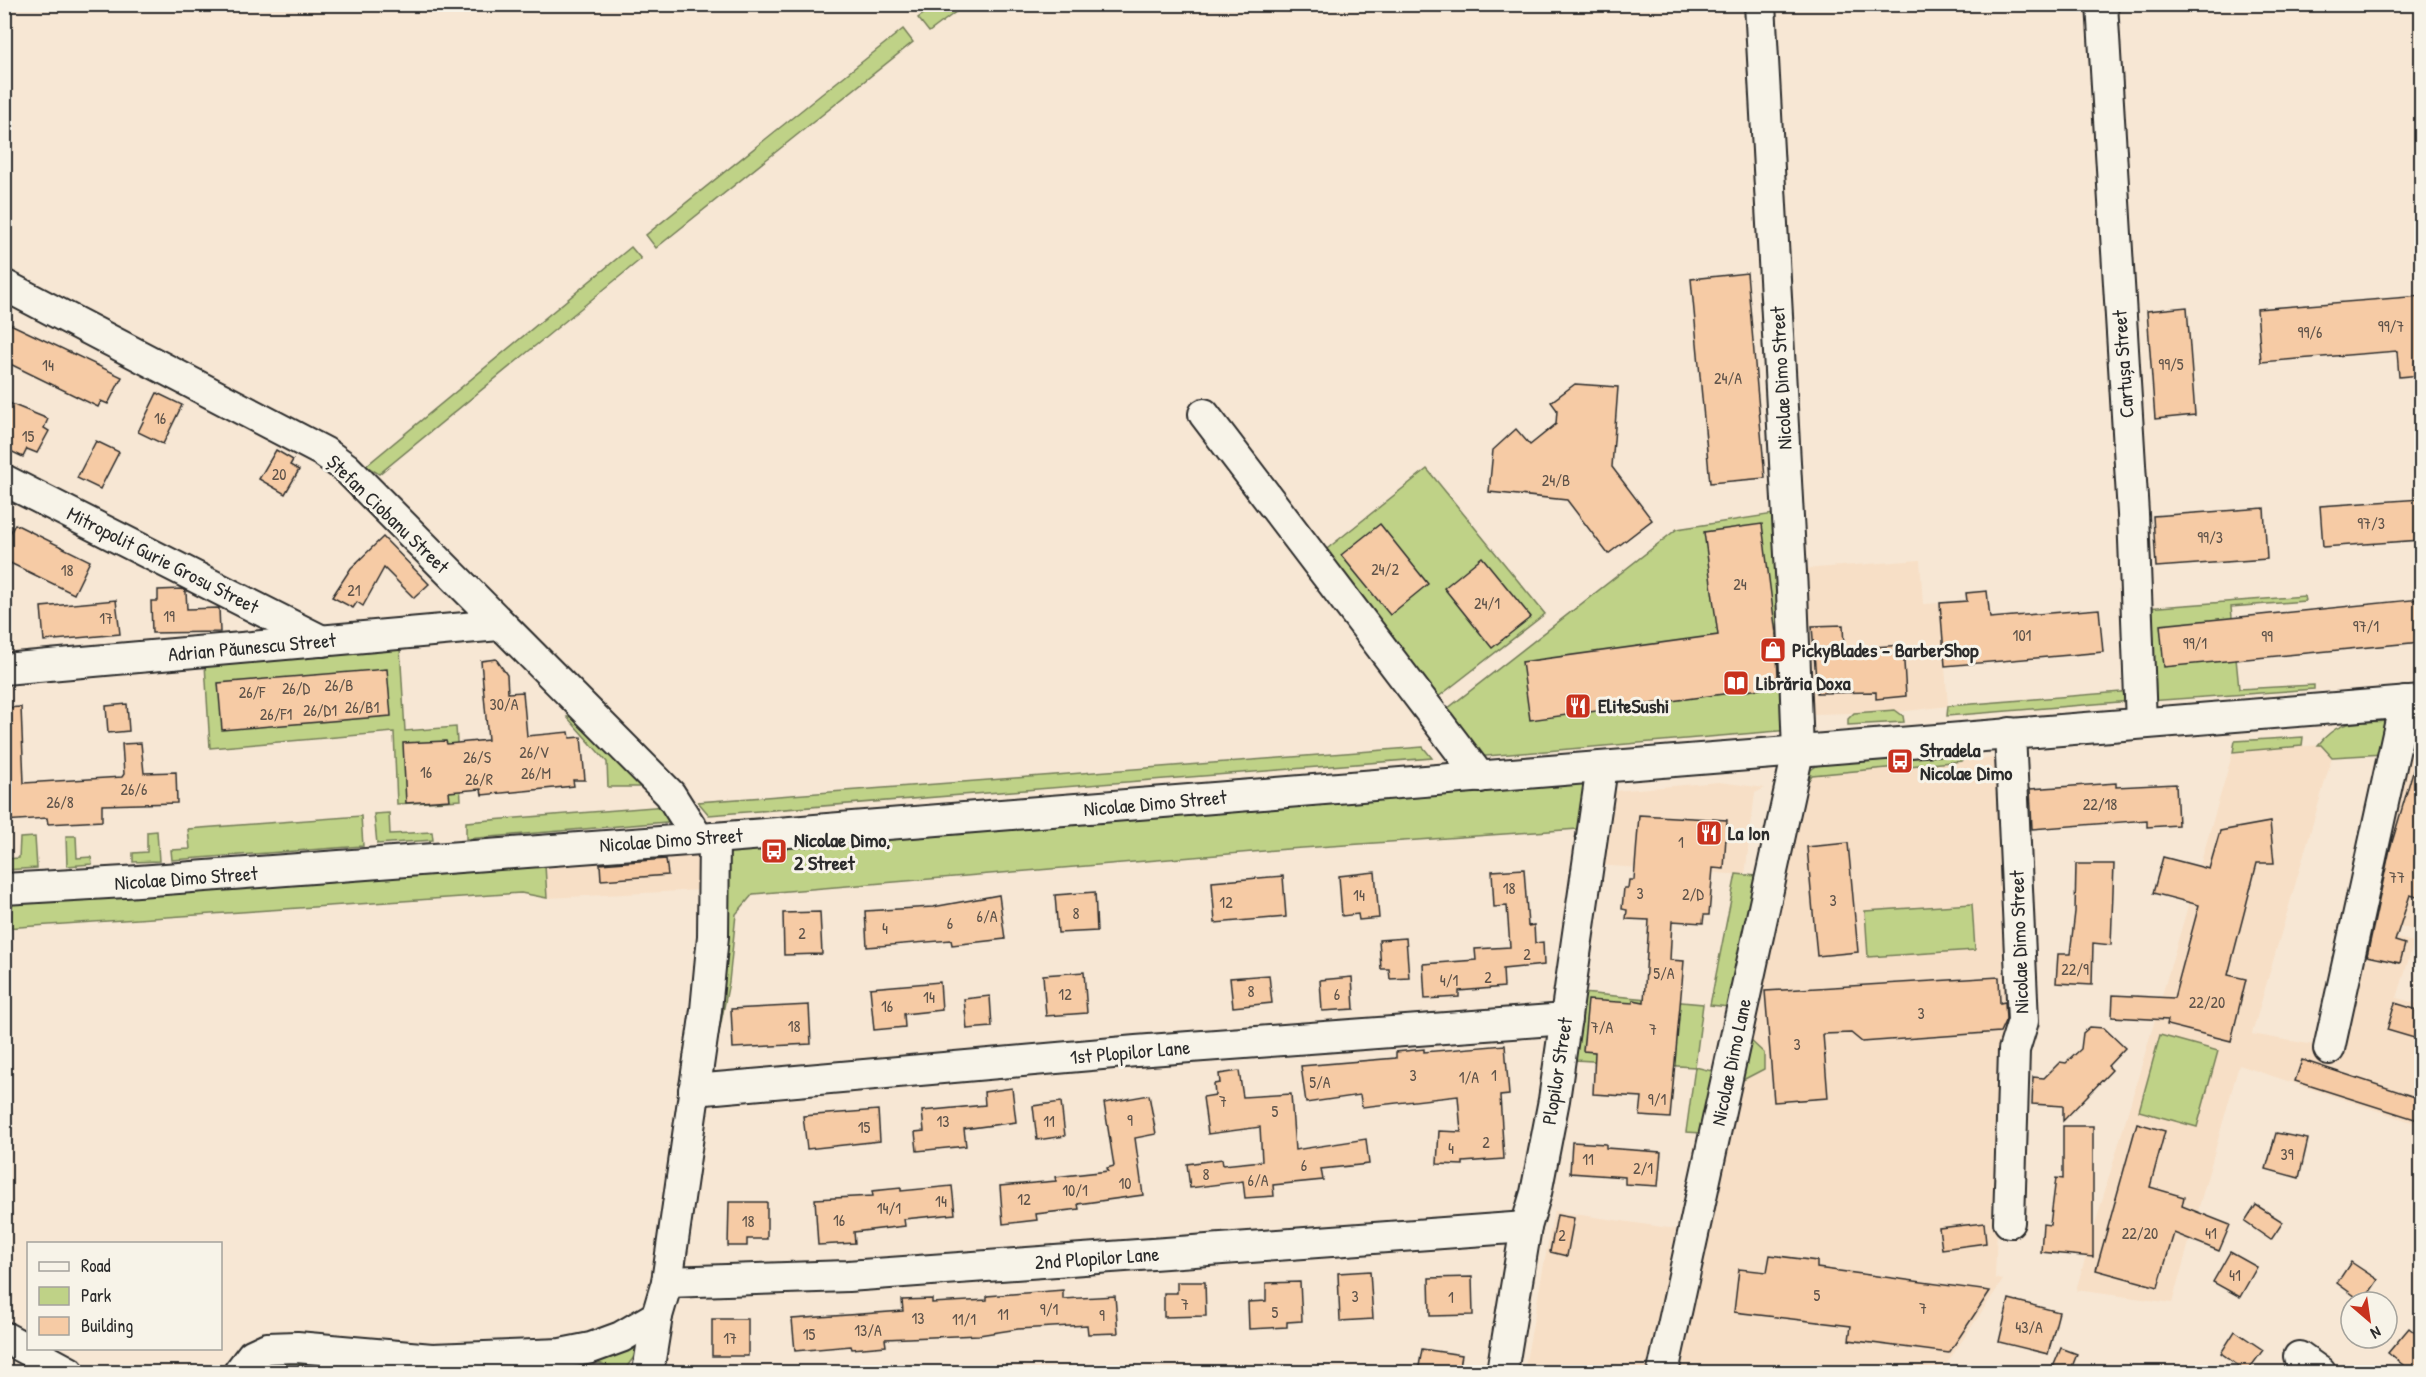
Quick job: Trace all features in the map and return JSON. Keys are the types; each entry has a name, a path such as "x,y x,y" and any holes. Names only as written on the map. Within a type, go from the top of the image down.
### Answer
{"street":[{"name":"Nicolae Dimo Street","path":"1760,4 1792,591 1798,752"},
{"name":"Cartușa Street","path":"2102,4 2133,514 2141,723"},
{"name":"Ștefan Ciobanu Street","path":"4,285 324,452 346,468 498,625 670,794 706,838"},
{"path":"1204,414 1480,777"},
{"name":"Mitropolit Gurie Grosu Street","path":"4,480 322,641"},
{"name":"Adrian Păunescu Street","path":"4,669 498,625"},
{"name":"Nicolae Dimo Street","path":"4,889 114,883 706,838 2413,701 2329,1048"},
{"name":"Nicolae Dimo Street","path":"2009,1222 2014,1050 2023,1021 2010,733"},
{"name":"Nicolae Dimo Lane","path":"1663,1372 1798,752"},
{"name":"Plopilor Street","path":"1502,1372 1526,1227 1536,1193 1566,1019 1602,767"},
{"path":"643,1367 667,1282 694,1090 712,936 706,838"},
{"name":"1st Plopilor Lane","path":"694,1090 1136,1051 1566,1019"},
{"name":"2nd Plopilor Lane","path":"667,1282 848,1276 1526,1227"},
{"path":"239,1372 252,1355 267,1348 297,1347 432,1359 561,1354 591,1348 621,1337 657,1316"},
{"path":"4,1337 27,1349"},
{"path":"28,1350 69,1372"}],"shaded area":[{"path":"1920,560 1923,604 1940,603 1948,706 1899,712 1813,714 1803,569"},
{"path":"2321,745 2332,757 2252,1034 2336,1049 2364,931 2414,942 2397,998 2421,1005 2421,1125 2239,1065 2172,1303 2076,1290 2233,752"},
{"path":"2421,752 2421,918 2417,931 2363,916 2399,753"},
{"path":"1993,758 1999,764 2012,1020 2005,1031 1995,1278 2003,1280 1941,1372 1681,1372 1705,1236 1802,790 1812,775"},
{"path":"1719,782 1765,788 1755,793 1745,875 1596,865 1603,792"},
{"path":"699,850 701,890 547,898 545,859"},
{"path":"1554,1211 1676,1229 1648,1372 1524,1372"}],"green space":[{"path":"937,4 965,5 929,32 918,18"},
{"path":"903,29 913,42 656,248 646,235"},
{"path":"631,247 641,259 379,474 366,466"},
{"path":"1427,469 1545,614 1433,701 1318,556"},
{"path":"1780,513 1790,730 1475,757 1442,713 1677,529"},
{"path":"2304,596 2305,601 2231,607 2239,689 2314,685 2314,689 2149,701 2146,608"},
{"path":"400,648 405,731 456,727 461,800 397,804 394,732 210,748 205,664"},
{"path":"2133,691 2131,701 1947,716 1948,706"},
{"path":"1895,710 1903,716 1904,722 1848,725 1848,719 1854,713"},
{"path":"579,715 648,787 608,787 607,762 567,717"},
{"path":"2389,721 2384,754 2332,757 2321,745 2318,745 2326,736 2341,726 2358,722"},
{"path":"2303,737 2302,746 2233,752 2235,741"},
{"path":"1423,747 1432,758 709,815 698,802"},
{"path":"1962,754 1962,761 1812,775 1802,790 1809,771 1818,765"},
{"path":"1585,783 1578,829 1288,849 753,894 736,914 729,982 712,1068 717,980 729,852"},
{"path":"666,806 678,821 466,839 466,822"},
{"path":"389,813 390,834 432,832 433,840 377,844 374,814"},
{"path":"361,816 363,846 172,860 171,850 190,849 188,829"},
{"path":"157,831 159,861 133,862 133,853 147,852 147,832"},
{"path":"66,836 76,836 77,858 91,857 92,864 67,866"},
{"path":"35,837 37,868 5,870 5,859 19,858 20,838"},
{"path":"545,865 547,898 521,893 5,928 5,902"},
{"path":"1736,874 1756,876 1729,1007 1710,1005"},
{"path":"1972,904 1975,950 1868,957 1865,911"},
{"path":"1582,993 1703,1004 1695,1067 1575,1060"},
{"path":"2160,1035 2218,1051 2197,1127 2139,1111"},
{"path":"1748,1038 1764,1053 1764,1069 1739,1082"},
{"path":"1695,1067 1716,1072 1702,1133 1686,1132"},
{"path":"647,1339 623,1372 611,1372 612,1367 595,1362 565,1370 566,1361"},
{"path":"257,1358 456,1372 303,1372"}],"building":[{"path":"1747,273 1765,478 1710,483 1691,279"},
{"path":"2421,296 2421,375 2399,377 2397,351 2261,362 2257,309"},
{"path":"2187,307 2195,415 2155,419 2147,311"},
{"path":"4,321 122,377 108,404 101,401 98,407 4,361"},
{"path":"1575,384 1618,387 1612,467 1652,520 1608,554 1567,500 1489,492 1493,450 1516,429 1530,445 1556,424 1557,410 1551,402"},
{"path":"157,393 182,405 163,444 138,432"},
{"path":"4,401 48,419 44,428 49,431 37,453 27,449 23,457 4,448"},
{"path":"96,441 119,452 100,489 77,478"},
{"path":"276,450 293,460 290,465 299,470 285,494 259,479"},
{"path":"2421,499 2421,540 2323,547 2320,506"},
{"path":"2264,508 2267,559 2156,567 2153,516"},
{"path":"15,524 90,561 74,594 4,560 4,545"},
{"path":"1380,524 1428,584 1390,615 1341,555"},
{"path":"1762,524 1776,634 1778,676 1768,688 1530,720 1522,662 1718,635 1704,532"},
{"path":"383,537 429,584 414,598 384,568 363,606 357,602 353,608 332,597 351,568"},
{"path":"1482,557 1531,617 1492,648 1444,588"},
{"path":"182,589 186,592 187,609 219,608 220,632 152,633 151,601 158,601 158,590"},
{"path":"1987,591 1990,618 2099,609 2103,652 1945,666 1940,603 1967,601 1966,593"},
{"path":"2421,599 2421,642 2164,667 2160,625"},
{"path":"116,600 120,634 44,641 41,607"},
{"path":"1843,625 1844,649 1903,645 1906,696 1876,699 1876,692 1817,693 1812,626"},
{"path":"496,659 507,675 508,693 523,692 527,736 569,732 570,738 581,737 585,780 573,780 574,786 482,795 481,789 449,792 450,800 406,803 403,743 446,741 447,744 488,740 481,661"},
{"path":"387,669 391,716 222,730 218,683"},
{"path":"127,704 129,731 108,733 106,706"},
{"path":"21,707 24,783 122,777 124,774 122,744 141,743 144,773 176,772 177,803 102,805 102,821 48,824 47,818 4,821 4,708"},
{"path":"2416,761 2421,762 2421,898 2410,895 2395,941 2405,944 2400,963 2367,956 2390,849"},
{"path":"2116,783 2116,787 2176,784 2178,825 2147,827 2147,820 2032,829 2030,789"},
{"path":"1639,815 1727,820 1724,869 1713,868 1709,915 1704,915 1703,923 1672,921 1670,960 1684,961 1670,1118 1640,1116 1642,1097 1593,1094 1595,1052 1583,1051 1588,1000 1644,1002 1649,920 1626,919 1627,910 1622,909 1624,888 1628,888 1629,880 1634,880"},
{"path":"2270,822 2274,863 2257,863 2228,975 2246,979 2231,1041 2167,1025 2168,1020 2112,1017 2113,995 2174,998 2199,905 2153,893 2163,857 2209,869 2220,831"},
{"path":"1848,843 1858,952 1817,956 1807,847"},
{"path":"666,859 668,875 601,880 600,864"},
{"path":"2076,864 2114,864 2111,945 2093,943 2092,985 2056,983 2058,954 2070,954 2075,912"},
{"path":"1524,869 1528,926 1534,925 1535,943 1543,942 1544,965 1503,969 1504,987 1459,991 1459,997 1425,999 1423,964 1476,960 1475,949 1510,947 1507,906 1494,907 1492,871"},
{"path":"1375,872 1379,918 1359,920 1358,914 1342,916 1339,876"},
{"path":"1283,876 1286,917 1215,923 1212,882"},
{"path":"1095,892 1097,931 1058,933 1055,895"},
{"path":"999,895 1005,939 952,945 951,940 867,947 865,911 933,907"},
{"path":"820,912 822,954 784,955 783,913"},
{"path":"1406,938 1409,978 1390,979 1389,969 1381,969 1379,940"},
{"path":"1084,972 1087,1013 1046,1016 1043,975"},
{"path":"1269,975 1272,1003 1233,1007 1230,978"},
{"path":"1352,977 1354,1009 1322,1011 1320,980"},
{"path":"1999,977 2000,1003 2005,1002 2006,1019 2000,1032 1862,1042 1851,1033 1823,1034 1828,1098 1774,1102 1765,991"},
{"path":"940,982 942,1010 904,1014 905,1027 874,1030 870,988"},
{"path":"990,996 992,1027 967,1029 964,999"},
{"path":"2395,1003 2421,1011 2421,1040 2387,1030"},
{"path":"809,1005 811,1044 733,1048 731,1009"},
{"path":"2090,1027 2104,1028 2125,1048 2108,1066 2112,1070 2063,1121 2063,1106 2032,1104 2033,1077 2044,1078 2060,1062 2066,1063 2081,1049 2083,1033"},
{"path":"1505,1045 1509,1095 1500,1096 1504,1159 1463,1162 1463,1165 1437,1164 1439,1131 1461,1132 1458,1096 1362,1107 1360,1095 1306,1103 1301,1066 1396,1058 1396,1052 1424,1049 1424,1052"},
{"path":"2302,1060 2421,1099 2421,1121 2295,1081"},
{"path":"1239,1071 1243,1097 1291,1094 1295,1150 1366,1139 1369,1164 1321,1169 1323,1180 1273,1185 1274,1196 1245,1198 1243,1181 1190,1188 1187,1164 1222,1159 1223,1165 1262,1161 1260,1127 1208,1134 1203,1097 1215,1095 1214,1084 1220,1083 1219,1074"},
{"path":"1012,1088 1016,1122 964,1129 966,1146 917,1151 915,1132 924,1131 922,1111 985,1105 984,1092"},
{"path":"1149,1095 1156,1134 1135,1138 1143,1195 1078,1204 1079,1209 1036,1214 1037,1220 1003,1224 1000,1186 1056,1181 1055,1177 1108,1171 1107,1168 1114,1166 1104,1103"},
{"path":"1061,1102 1065,1136 1037,1140 1033,1106"},
{"path":"878,1110 880,1141 807,1149 803,1116"},
{"path":"2137,1123 2165,1131 2150,1187 2184,1197 2182,1206 2230,1225 2219,1251 2174,1233 2158,1287 2096,1270"},
{"path":"2063,1126 2093,1126 2093,1257 2041,1252 2043,1224 2050,1225 2056,1178 2063,1179"},
{"path":"2276,1133 2308,1139 2299,1178 2266,1169"},
{"path":"1572,1142 1606,1144 1606,1148 1661,1152 1658,1186 1625,1184 1625,1177 1570,1173"},
{"path":"952,1186 955,1214 904,1219 905,1226 854,1232 855,1243 818,1245 815,1199 873,1196 872,1191 901,1188 901,1191"},
{"path":"729,1202 767,1202 767,1239 747,1239 747,1246 728,1246"},
{"path":"2256,1205 2283,1222 2271,1240 2245,1222"},
{"path":"1557,1215 1574,1218 1567,1256 1550,1252"},
{"path":"1984,1223 1986,1243 1942,1249 1939,1228"},
{"path":"2230,1252 2257,1267 2240,1297 2213,1282"},
{"path":"1770,1255 1817,1261 1817,1268 1990,1291 1949,1353 1849,1340 1851,1326 1734,1312 1739,1269 1767,1272"},
{"path":"2351,1262 2378,1280 2371,1290 2347,1290 2337,1283"},
{"path":"1370,1271 1373,1319 1340,1321 1338,1273"},
{"path":"1472,1277 1473,1315 1430,1316 1429,1278"},
{"path":"1177,1282 1205,1282 1206,1316 1164,1317 1164,1293 1177,1293"},
{"path":"1300,1282 1302,1321 1287,1322 1287,1327 1249,1329 1248,1302 1266,1301 1266,1283"},
{"path":"1063,1290 1063,1299 1115,1296 1118,1333 1088,1334 1087,1325 1018,1329 979,1335 885,1339 886,1346 852,1349 851,1346 795,1351 792,1319 903,1311 902,1300 932,1299 932,1303 987,1300 987,1296"},
{"path":"2009,1299 2059,1312 2048,1354 1999,1342"},
{"path":"712,1319 748,1319 748,1356 712,1356"},
{"path":"2409,1328 2421,1338 2421,1360 2412,1372 2388,1353 2391,1350 2399,1350 2399,1340"},
{"path":"2235,1331 2263,1350 2247,1372 2221,1353"},
{"path":"2061,1348 2077,1354 2070,1372 2051,1372"},
{"path":"1422,1349 1462,1355 1459,1372 1418,1372"}],"place":[{"name":"PickyBlades - BarberShop","path":"1773,650"},
{"name":"Librăria Doxa","path":"1736,683"},
{"name":"EliteSushi","path":"1578,706"},
{"name":"Stradela Nicolae Dimo","path":"1900,761"},
{"name":"La Ion","path":"1709,833"},
{"name":"Nicolae Dimo, 2 Street","path":"774,851"}]}
